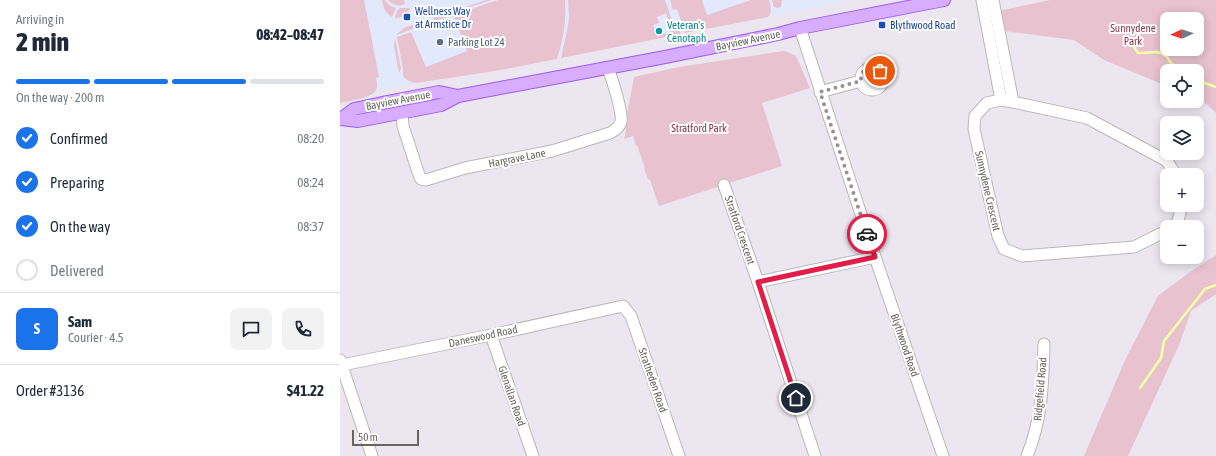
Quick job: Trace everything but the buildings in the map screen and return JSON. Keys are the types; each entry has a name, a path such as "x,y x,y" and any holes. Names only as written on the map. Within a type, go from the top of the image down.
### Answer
{"main road":[{"name":"Bayview Avenue","path":"341,119 358,121 402,113 441,105 458,96 608,68 944,0"},
{"name":"Bayview Avenue","path":"341,119 354,109 387,102 440,92 458,96"}],"street":[{"path":"982,0 1013,102"},
{"path":"992,0 1001,100"},
{"name":"Blythwood Road","path":"800,28 875,257 943,456"},
{"name":"Hargrave Lane","path":"402,113 403,126 419,175 421,179 426,180 465,168 565,148 615,131 621,120 608,68"},
{"path":"820,92 861,81"},
{"name":"Sunnydene Crescent","path":"1160,234 1134,247 1022,256 1004,249 998,236 974,129 975,116 986,103 1001,100 1087,118 1167,161 1172,168"},
{"name":"Stratford Crescent","path":"724,186 758,282 815,456"},
{"path":"758,282 875,257"},
{"name":"Daneswood Road","path":"341,363 491,335 624,306"},
{"name":"Stratheden Road","path":"624,306 631,316 680,456"},
{"name":"Glenallan Road","path":"491,335 533,456"},
{"name":"Ridgefield Road","path":"1027,456 1040,410 1044,344"},
{"path":"341,363 372,456"}],"shaded area":[{"path":"340,0 854,0 377,90 373,95 368,97 340,103"}],"green space":[{"path":"340,0 364,0 379,77 376,78 377,87 374,93 360,99 340,103"},
{"path":"382,0 385,0 390,6 396,8 392,17 385,10"},
{"path":"388,0 404,0 405,4 396,5"},
{"path":"486,0 491,0 449,14 447,17 434,21 433,18"},
{"path":"498,0 565,0 564,30 557,59 495,71 416,83 404,77 397,37 411,32 426,67 467,51 454,16 450,18 451,16"},
{"path":"568,0 665,0 672,21 669,23 666,13 657,17 659,23 653,25 657,36 679,29 681,34 561,58 569,18"},
{"path":"670,0 702,0 707,15 751,0 769,0 771,11 768,17 685,33 677,9 673,10"},
{"path":"772,0 782,0 781,7 774,7"},
{"name":"Sunnydene Park","path":"1050,0 1216,0 1216,113 1204,102 1204,64 1160,64 1160,83 1104,60 1074,40 1004,31 999,11"},
{"path":"400,8 410,8 406,17 395,18 397,11"},
{"path":"423,21 422,25 397,35 404,28"},
{"path":"395,38 401,69 399,73 394,46"},
{"name":"Stratford Park","path":"784,51 796,56 810,88 762,103 782,166 659,206 633,136 624,139 634,77 679,67"},
{"path":"1216,255 1216,294 1191,311 1179,345 1128,456 1084,456 1126,358 1158,296"}],"waterway":[{"path":"1127,37 1138,53 1161,53 1167,57 1173,64"},
{"path":"1204,83 1216,87"},
{"path":"1140,388 1161,358 1164,341 1205,289 1216,285"}],"way so far":[{"path":"867,234 820,92 861,81 862,74 867,69 874,68 880,71"}],"place":[{"name":"Wellness Way at Armstice Dr","path":"407,17"},
{"name":"Blythwood Road","path":"882,25"},
{"name":"Veteran's Cenotaph","path":"659,31"},
{"name":"Parking Lot 24","path":"440,42"}],"route":[{"path":"796,398 758,282 875,257 867,234"}]}
